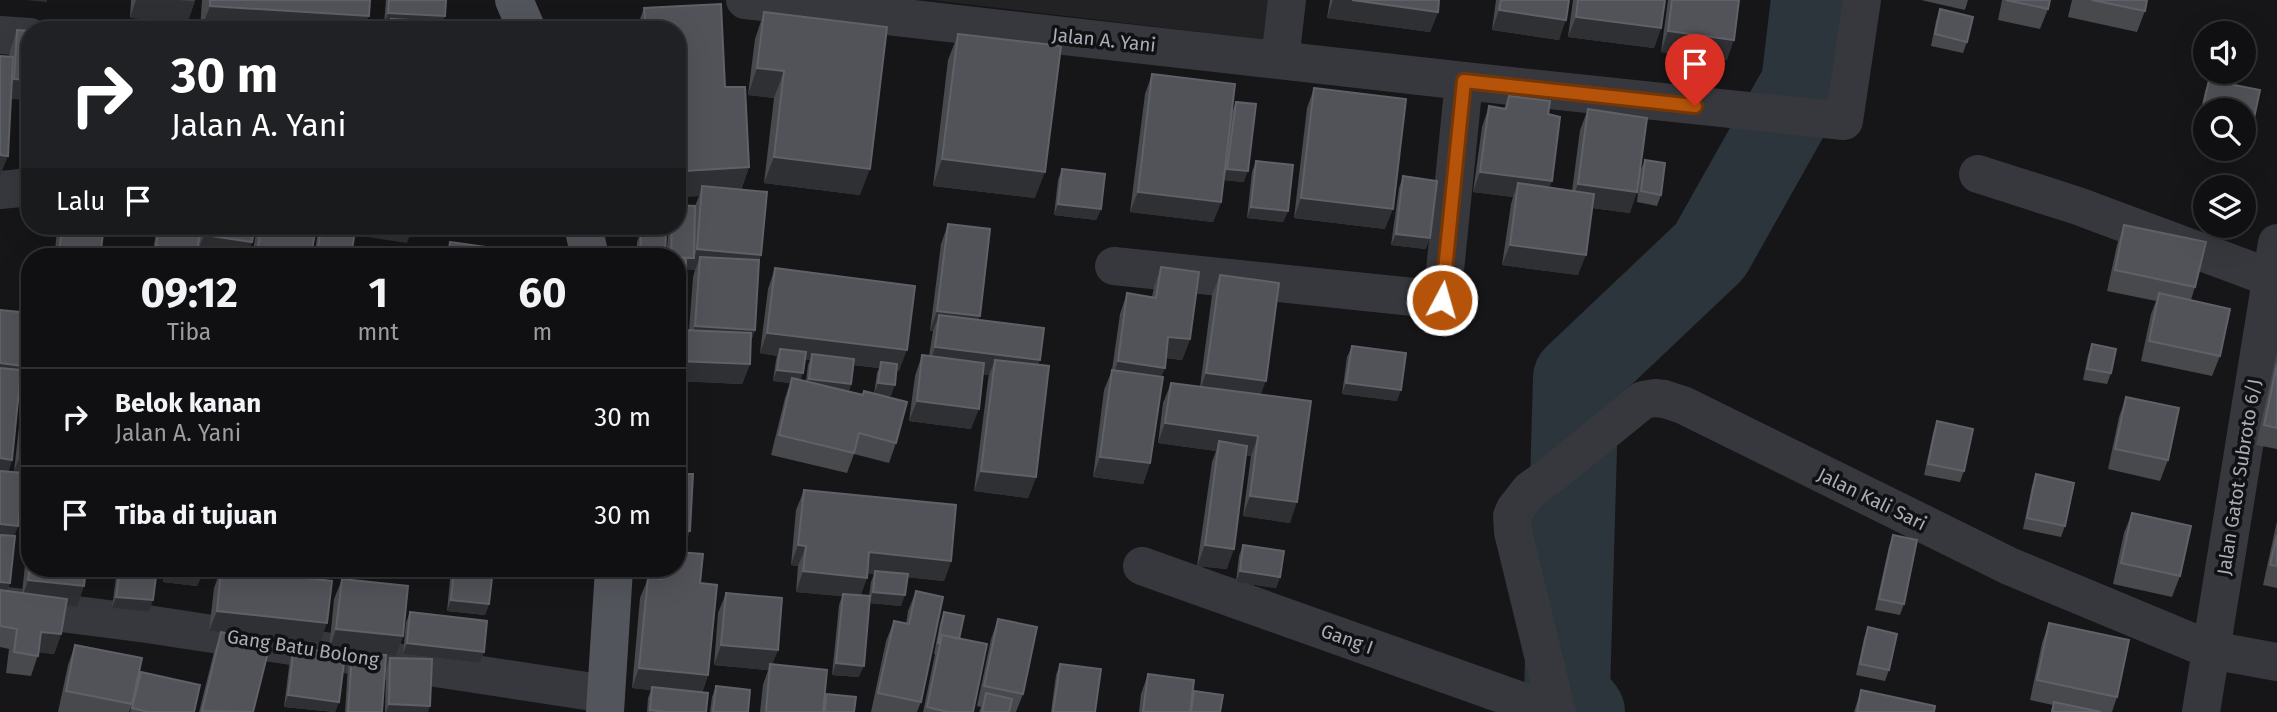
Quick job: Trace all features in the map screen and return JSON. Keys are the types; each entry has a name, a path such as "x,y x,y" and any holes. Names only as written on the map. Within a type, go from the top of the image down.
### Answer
{"main road":[{"path":"514,0 523,21"},
{"path":"606,703 614,577"}],"street":[{"name":"Jalan A. Yani","path":"745,0 1837,121 1862,0"},
{"path":"1280,60 1287,0"},
{"path":"0,35 21,36"},
{"path":"1114,266 1442,300 1464,81"},
{"path":"1978,174 2078,206 2273,285"},
{"path":"0,190 21,188"},
{"name":"Jalan Gatot Subroto 6/J","path":"2201,712 2273,285"},
{"name":"Jalan Kali Sari","path":"1554,712 1512,523 1514,509 1530,490 1643,400 1655,398 1683,405 2009,566 2211,650 2277,662"},
{"name":"Gang I","path":"1142,566 1554,712"},
{"name":"Gang Batu Bolong","path":"0,605 147,624 606,703"}],"shaded area":[{"path":"931,0 1271,0 1268,40"}],"building":[{"path":"210,0 370,0 369,16 210,6"},
{"path":"389,0 446,0 445,16 388,13"},
{"path":"1352,0 1439,0 1438,12"},
{"path":"1501,0 1569,0 1566,20 1499,10"},
{"path":"1578,0 1665,0 1661,28 1576,17"},
{"path":"1672,0 1739,0 1734,40 1668,31"},
{"path":"2006,0 2050,0 2048,9"},
{"path":"2092,0 2147,0 2145,11"},
{"path":"721,4 725,87 745,87 749,167 686,171 686,21 645,21 644,8"},
{"path":"1940,9 1973,17 1967,42 1935,34"},
{"path":"764,12 887,27 870,169 774,157 784,71 757,68"},
{"path":"391,19 429,21 391,21"},
{"path":"17,30 21,30 21,79 14,79"},
{"path":"958,34 1061,46 1045,172 942,159"},
{"path":"0,56 13,57 8,156 0,155"},
{"path":"1152,74 1235,84 1221,202 1138,192"},
{"path":"2208,84 2229,84 2260,90 2256,109 2256,98 2205,98"},
{"path":"1314,88 1406,99 1393,209 1301,198"},
{"path":"1509,96 1550,101 1548,114 1560,117 1552,181 1480,172 1489,106 1506,109"},
{"path":"1236,102 1256,104 1248,171 1227,169"},
{"path":"1588,109 1647,118 1637,192 1578,184"},
{"path":"1645,160 1665,163 1661,195 1641,191"},
{"path":"1256,161 1293,165 1288,211 1251,207"},
{"path":"1062,169 1105,174 1101,209 1058,204"},
{"path":"1403,176 1437,181 1430,238 1396,234"},
{"path":"1518,183 1594,194 1586,255 1510,245"},
{"path":"702,186 767,192 761,255 697,249"},
{"path":"686,206 695,206 694,258 686,258 686,248 671,248 672,235 686,235"},
{"path":"948,224 990,229 980,316 937,311"},
{"path":"2124,225 2206,242 2195,287 2115,270"},
{"path":"62,235 103,235 101,248 59,248"},
{"path":"158,235 200,235 198,248 156,246"},
{"path":"204,235 253,235 252,242"},
{"path":"260,235 315,235 312,248 258,248"},
{"path":"320,235 354,235 352,248 318,248"},
{"path":"641,235 666,235 665,248 640,248"},
{"path":"450,242 494,248 449,248"},
{"path":"700,257 759,260 755,330 695,326"},
{"path":"1161,267 1199,272 1190,339 1168,337 1165,368 1118,361 1127,293 1156,298"},
{"path":"775,268 915,286 907,350 767,333"},
{"path":"1220,275 1279,283 1266,381 1206,373"},
{"path":"2159,293 2230,309 2220,356 2149,341"},
{"path":"0,310 21,312 21,366 0,363"},
{"path":"939,315 1044,328 1040,360 935,347"},
{"path":"686,330 751,333 750,364 686,361"},
{"path":"2092,344 2116,349 2111,373 2087,369"},
{"path":"1352,346 1406,353 1401,390 1346,383"},
{"path":"780,349 806,352 803,373 777,370"},
{"path":"812,354 854,359 851,384 809,379"},
{"path":"922,355 984,363 979,409 917,401"},
{"path":"995,360 1049,366 1036,477 981,471"},
{"path":"881,362 897,364 895,385 878,383"},
{"path":"2277,364 2277,428 2264,425"},
{"path":"0,368 21,370 12,460 0,458"},
{"path":"1112,370 1163,377 1150,463 1100,457"},
{"path":"792,378 863,395 864,391 907,402 896,443 859,433 854,453 779,435"},
{"path":"1171,383 1311,401 1297,502 1250,496 1258,436 1165,423"},
{"path":"2126,397 2179,408 2168,460 2115,449"},
{"path":"1937,421 1973,429 1964,471 1928,464"},
{"path":"1219,441 1247,446 1234,549 1205,545"},
{"path":"0,471 21,473 18,526 0,524"},
{"path":"686,474 693,474 690,531 686,531"},
{"path":"2036,474 2074,483 2065,526 2027,518"},
{"path":"804,490 956,505 951,561 869,552 867,578 803,571 806,546 798,545"},
{"path":"2132,513 2191,526 2180,576 2121,563"},
{"path":"0,535 15,536 10,583 0,582"},
{"path":"1893,535 1917,540 1904,604 1879,599"},
{"path":"2277,535 2277,566 2270,565"},
{"path":"1243,545 1284,551 1280,577 1240,571"},
{"path":"686,553 703,554 700,583 717,585 708,675 639,668 648,578 686,577"},
{"path":"875,571 908,574 905,595 873,592"},
{"path":"28,577 85,577 84,586 28,580"},
{"path":"119,577 156,577 153,600 116,597"},
{"path":"220,577 295,577 332,581 327,623 217,611"},
{"path":"453,577 492,577 489,604 451,600"},
{"path":"342,579 408,586 403,636 336,629"},
{"path":"0,590 67,599 61,634 41,632 38,656 14,652 17,629 0,626"},
{"path":"916,591 943,597 921,702 878,693 894,621 909,624"},
{"path":"726,593 782,598 778,650 721,645"},
{"path":"843,594 870,596 864,666 836,663"},
{"path":"410,612 487,621 484,652 407,643"},
{"path":"944,612 964,616 959,639 942,635 938,643"},
{"path":"998,619 1037,627 1023,694 984,686"},
{"path":"2049,623 2129,640 2117,697 2037,680"},
{"path":"1868,627 1897,634 1889,670 1860,664"},
{"path":"221,632 270,644 253,712 202,711"},
{"path":"942,635 987,644 973,712 948,712 927,707"},
{"path":"75,645 142,658 132,704 66,691"},
{"path":"294,647 345,654 339,702 288,695"},
{"path":"352,654 386,655 382,712 348,712"},
{"path":"390,658 432,659 430,706 389,704"},
{"path":"770,664 827,670 823,712 766,712"},
{"path":"1060,664 1101,669 1095,712 1053,712"},
{"path":"141,672 200,685 194,712 148,712 132,708"},
{"path":"1148,674 1194,680 1190,712 1143,712"},
{"path":"716,686 750,690 748,712 713,712"},
{"path":"652,687 708,693 706,712 650,710"},
{"path":"1861,690 1935,706 1934,712 1857,712"},
{"path":"1194,691 1223,695 1220,712 1191,712"},
{"path":"986,693 1012,699 1009,712 982,712"},
{"path":"826,694 856,697 854,712 825,712"},
{"path":"2054,702 2101,712 2052,712"}],"waterway":[{"path":"1582,712 1567,693 1576,378 1710,251 1804,84 1814,0"}],"route":[{"path":"1442,300 1464,81 1695,106"}]}
